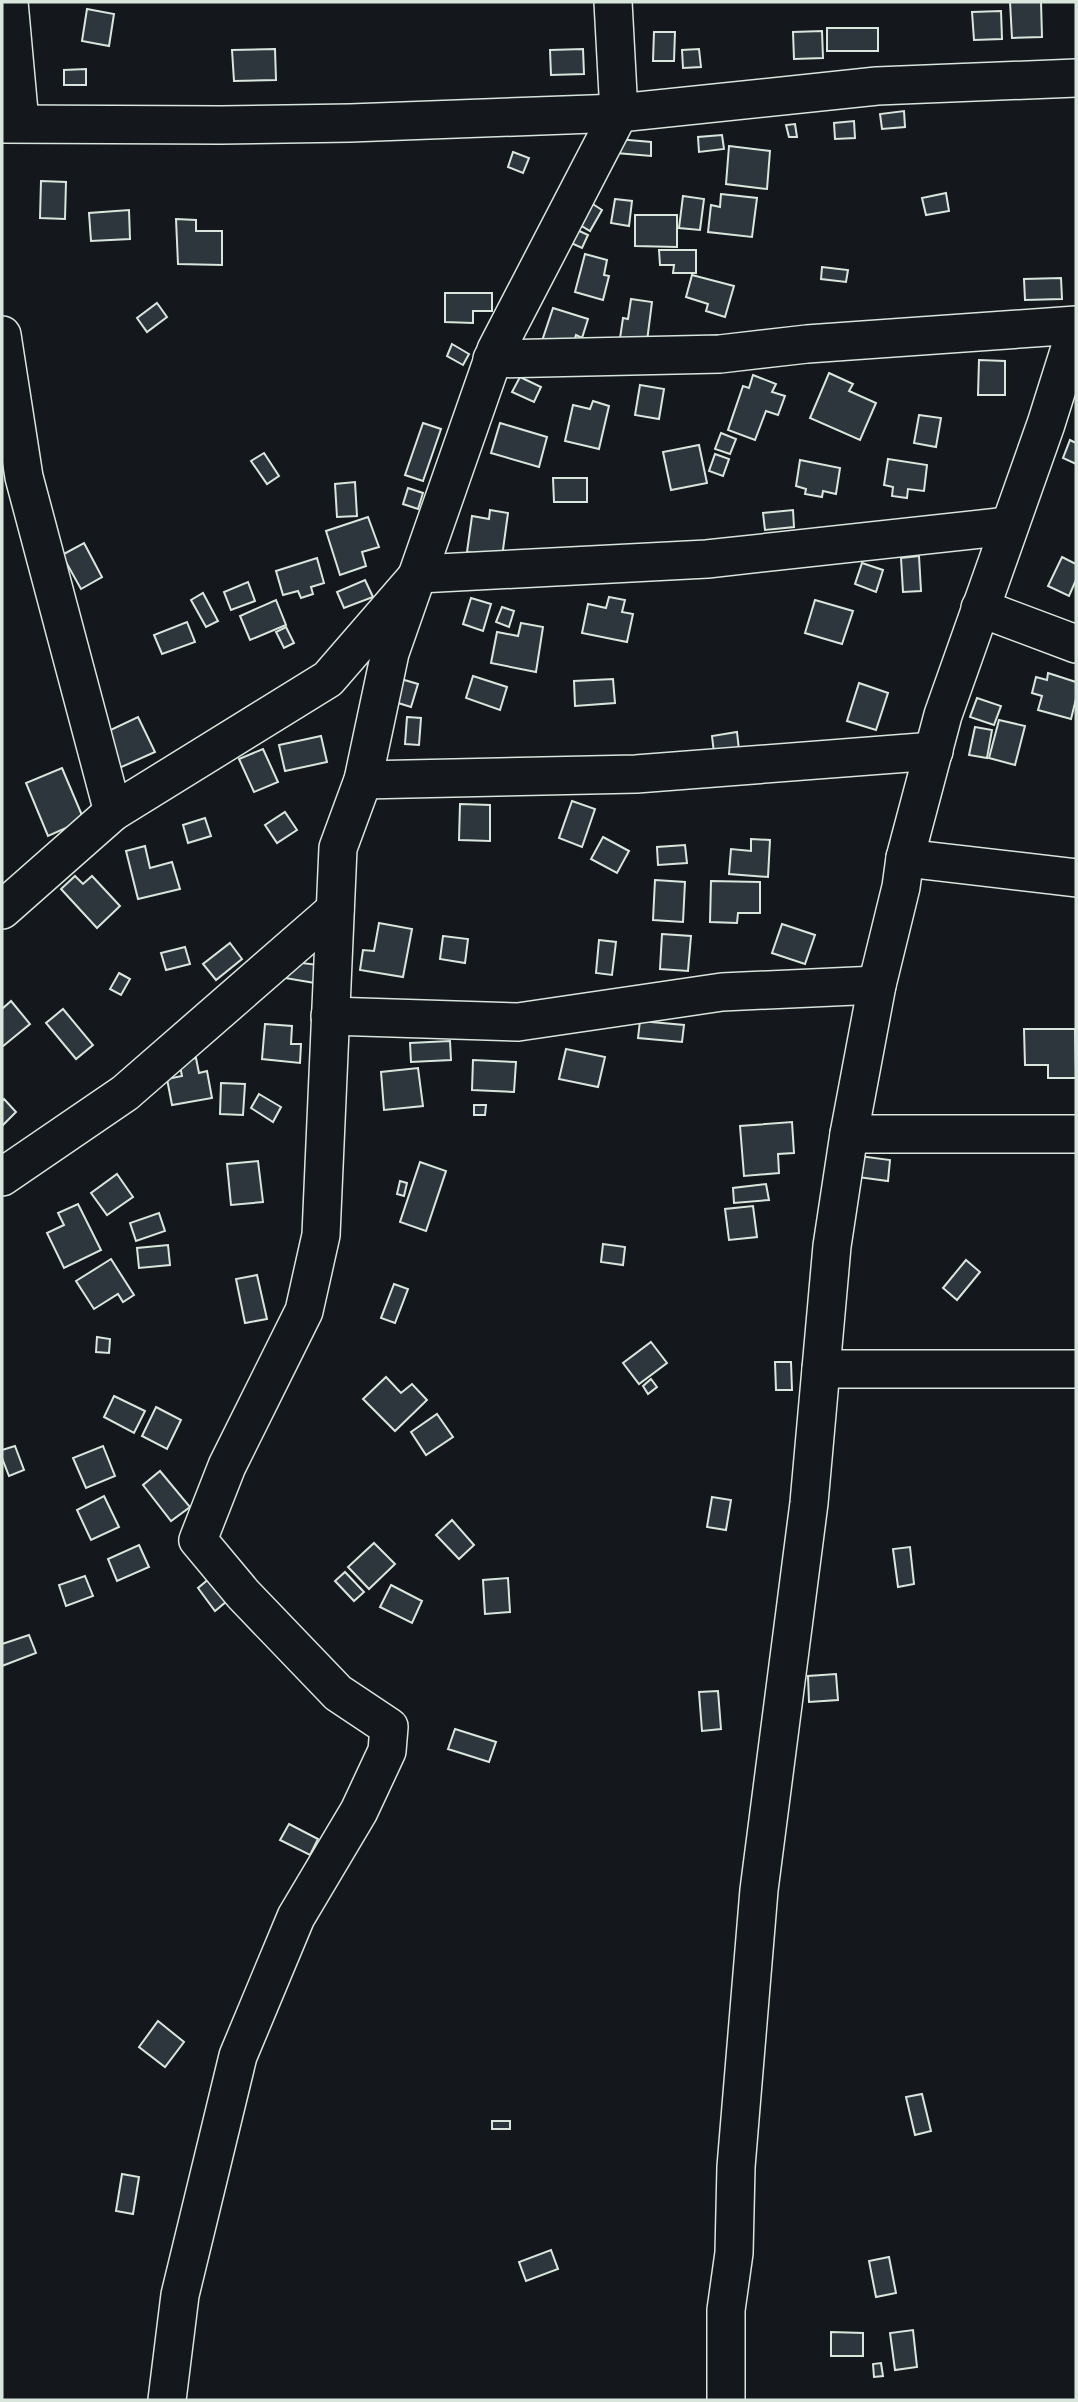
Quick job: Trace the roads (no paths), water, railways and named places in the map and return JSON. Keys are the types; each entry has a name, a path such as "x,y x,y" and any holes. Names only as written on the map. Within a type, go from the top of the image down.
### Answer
{"street":[{"path":"9,2 11,123 324,123 619,113 877,86 1076,78"},
{"path":"167,2400 180,2295 238,2056 296,1917 359,1811 387,1751 389,1727 338,1693 243,1594 198,1540 227,1466 304,1311 321,1235 338,848 363,780 390,653 492,359 619,113 613,2"},
{"path":"492,359 720,354 807,344 1076,327 1065,400 1046,424 943,715 905,858 901,887 877,985 849,1134 832,1246 809,1503 759,1890 736,2167 734,2253 726,2310 726,2400"},
{"path":"2,335 24,477 113,812"},
{"path":"2,910 113,812 328,679 419,574 707,559 1008,526"},
{"path":"980,608 1076,643"},
{"path":"363,780 636,774 934,751"},
{"path":"905,858 1076,878"},
{"path":"2,1177 125,1093 335,910"},
{"path":"330,1016 518,1022 722,992 877,985"},
{"path":"849,1134 1076,1134"},
{"path":"821,1369 1076,1369"}]}
